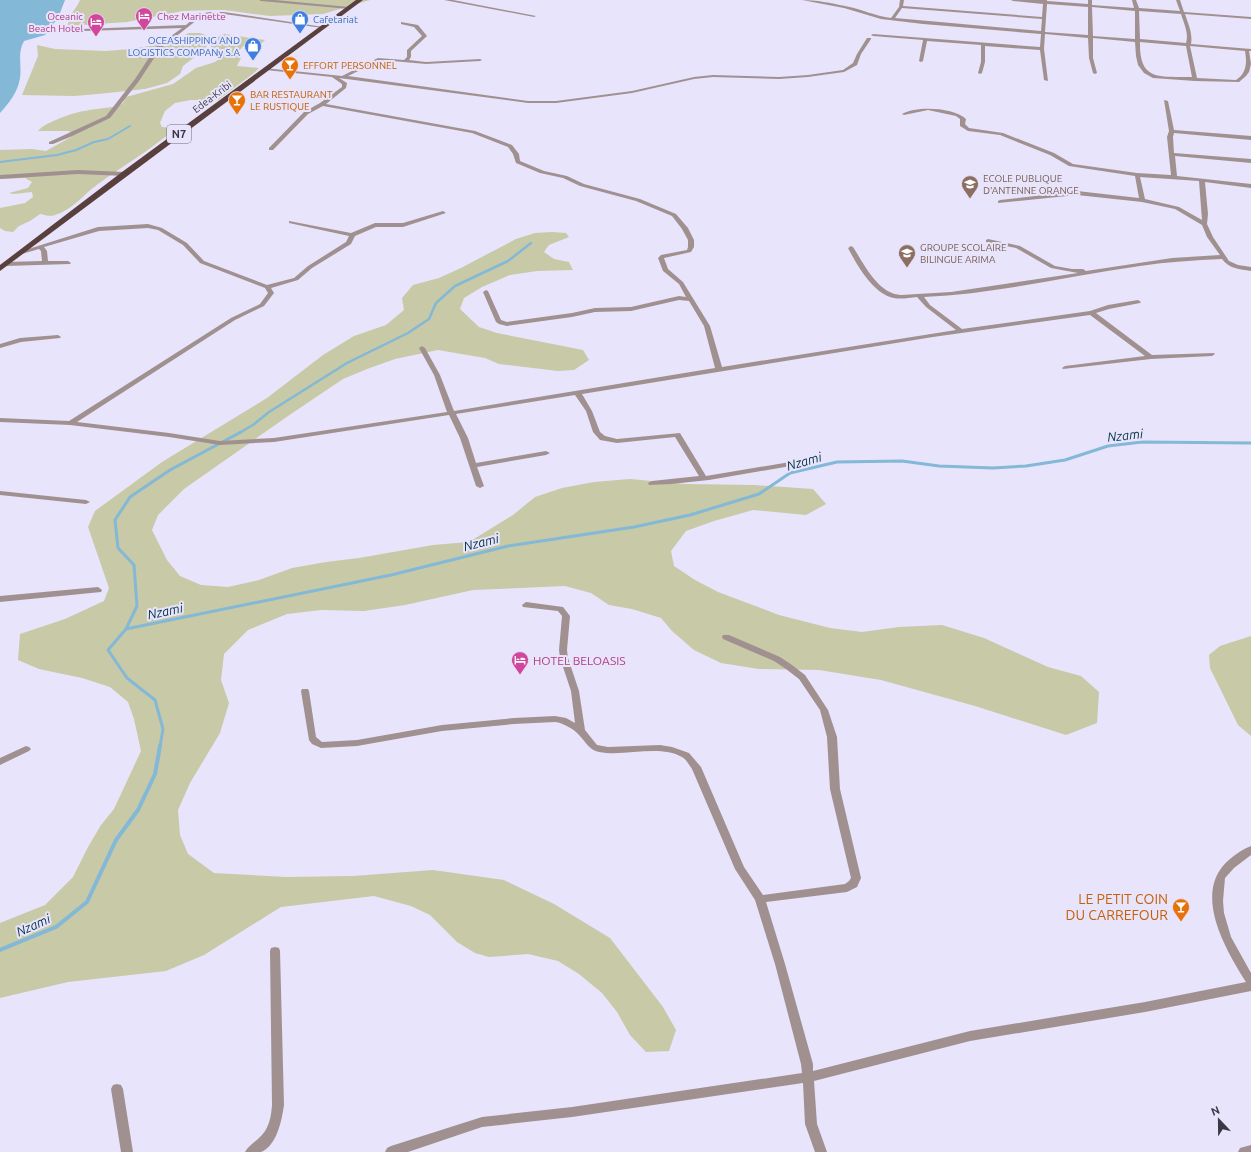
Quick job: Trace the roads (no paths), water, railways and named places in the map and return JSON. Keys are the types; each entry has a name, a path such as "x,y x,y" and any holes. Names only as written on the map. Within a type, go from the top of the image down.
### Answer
{"highway":[{"name":"Edea-Kribi","path":"3,267 125,174 360,0"}],"street":[{"path":"261,0 349,8"},
{"path":"446,0 534,16"},
{"path":"804,0 845,7 880,18 1138,41 1188,46 1249,50 1250,64 1248,73 1242,79 1229,82 1149,75 1141,66 1138,57 1138,41 1137,9 1134,0"},
{"path":"892,19 901,7 902,0"},
{"path":"1014,0 1044,1 1090,6 1251,18"},
{"path":"1090,0 1091,58 1095,73"},
{"path":"1178,0 1189,32 1190,38 1188,46 1195,80"},
{"path":"1044,1 1044,33 1042,49 1046,80"},
{"path":"901,7 1044,18"},
{"path":"51,143 108,116 137,80 154,52 201,15 218,12 322,27"},
{"path":"403,23 416,26 425,36 409,51 409,58 405,62"},
{"path":"84,30 186,26"},
{"path":"874,35 1042,49"},
{"path":"266,69 343,77 538,102 632,92 694,78 713,76 808,76 844,70 854,64 869,39"},
{"path":"921,61 925,40"},
{"path":"980,73 983,62 983,45"},
{"path":"343,77 376,60 384,59 426,63 480,60"},
{"path":"271,149 306,113 322,104 344,88 345,84 333,76"},
{"path":"1166,101 1172,131 1170,137 1174,176"},
{"path":"322,104 473,132 510,146 516,154 518,162 525,166 542,172 565,177 582,185 638,200 674,215 685,228 691,240 691,247 689,251 663,256 661,258 666,270 681,283 689,299 707,326 719,369"},
{"path":"904,114 928,109 958,116 963,119 962,125 968,129 1001,134 1052,154 1071,165 1137,175 1174,176 1251,186"},
{"path":"1172,131 1251,138"},
{"path":"1172,154 1251,160"},
{"path":"0,177 78,172 125,174"},
{"path":"1137,175 1142,200"},
{"path":"1202,180 1205,214 1204,224"},
{"path":"1000,202 1078,193 1142,200 1178,208 1204,224 1222,257 1231,265 1251,269"},
{"path":"291,222 352,235 375,225 403,225 443,213"},
{"path":"22,252 98,229 148,226 160,229 185,244 202,262 269,290"},
{"path":"70,423 233,319 262,305 269,290 296,279 310,267 350,243 352,235"},
{"path":"988,241 1018,247 1053,267 1062,269 1104,270"},
{"path":"41,247 44,251 45,263"},
{"path":"851,248 861,267 886,293 896,296 951,294 1172,260 1222,257"},
{"path":"3,267 45,263 68,263"},
{"path":"486,292 500,324 572,315 595,310 631,309 679,298 689,299"},
{"path":"919,296 928,306 961,331"},
{"path":"0,420 70,423 220,443 274,440 452,413 961,331 1091,313 1108,307 1138,302"},
{"path":"1091,313 1151,358"},
{"path":"0,346 20,340 58,337"},
{"path":"422,348 437,375 464,438 480,486"},
{"path":"1065,368 1151,358 1212,354"},
{"path":"577,392 590,412 596,431 600,436 607,440 617,441 678,435 703,477"},
{"path":"474,465 546,453"},
{"path":"652,483 689,481 703,477 731,475 802,462"},
{"path":"0,494 86,502"},
{"path":"0,599 98,590"},
{"path":"526,605 560,610 566,616 563,650 564,658 575,691 581,731"},
{"path":"726,637 777,659 802,676 824,710 832,736 835,789 856,878 853,884 847,888 760,898"},
{"path":"306,691 312,738 315,742 321,745 357,743 442,728 514,720 555,719 563,720 581,731 594,747 599,749 660,748 686,755 696,767 740,869 760,898 807,1064 811,1124 821,1152"},
{"path":"0,762 26,749"},
{"path":"1251,850 1236,860 1220,877 1217,901 1222,929 1234,954 1251,982"},
{"path":"251,1152 262,1145 271,1135 275,1125 278,1105 275,950"},
{"path":"392,1152 482,1122 572,1112 808,1077 970,1036 1145,1007 1251,986"},
{"path":"117,1089 127,1152"},
{"path":"1244,1152 1251,1150"}],"water":[{"path":"0,0 65,0 58,18 45,35 24,41 21,50 19,83 13,97 0,113"}],"waterway":[{"path":"0,162 57,155 76,150 94,142 108,139 130,126"},
{"path":"239,433 253,425 269,412 347,363 408,333 429,319 436,303 455,286 508,261 531,243"},
{"path":"126,629 137,606 134,565 118,548 115,520 130,497 170,470 241,432"},
{"name":"Nzami","path":"126,629 391,575 508,546 634,527 690,515 759,494 790,473 837,462 902,461 939,466 993,468 1026,466 1065,460 1108,446 1142,442 1251,443"},
{"name":"Nzami","path":"126,629 108,650 127,678 155,700 163,729 160,747"},
{"name":"Nzami","path":"0,950 56,927 87,902 116,840 138,810 155,774 160,746"}],"place":[{"name":"Chez Marinette","path":"144,31"},
{"name":"Cafetariat","path":"300,34"},
{"name":"Oceanic Beach Hotel","path":"96,37"},
{"name":"OCEASHIPPING AND LOGISTICS COMPANy S.A","path":"253,61"},
{"name":"EFFORT PERSONNEL","path":"290,80"},
{"name":"BAR RESTAURANT LE RUSTIQUE","path":"237,115"},
{"name":"ECOLE PUBLIQUE D'ANTENNE ORANGE","path":"970,199"},
{"name":"GROUPE SCOLAIRE BILINGUE ARIMA","path":"907,268"},
{"name":"HOTEL BELOASIS","path":"520,675"},
{"name":"LE PETIT COIN DU CARREFOUR","path":"1181,922"}]}
